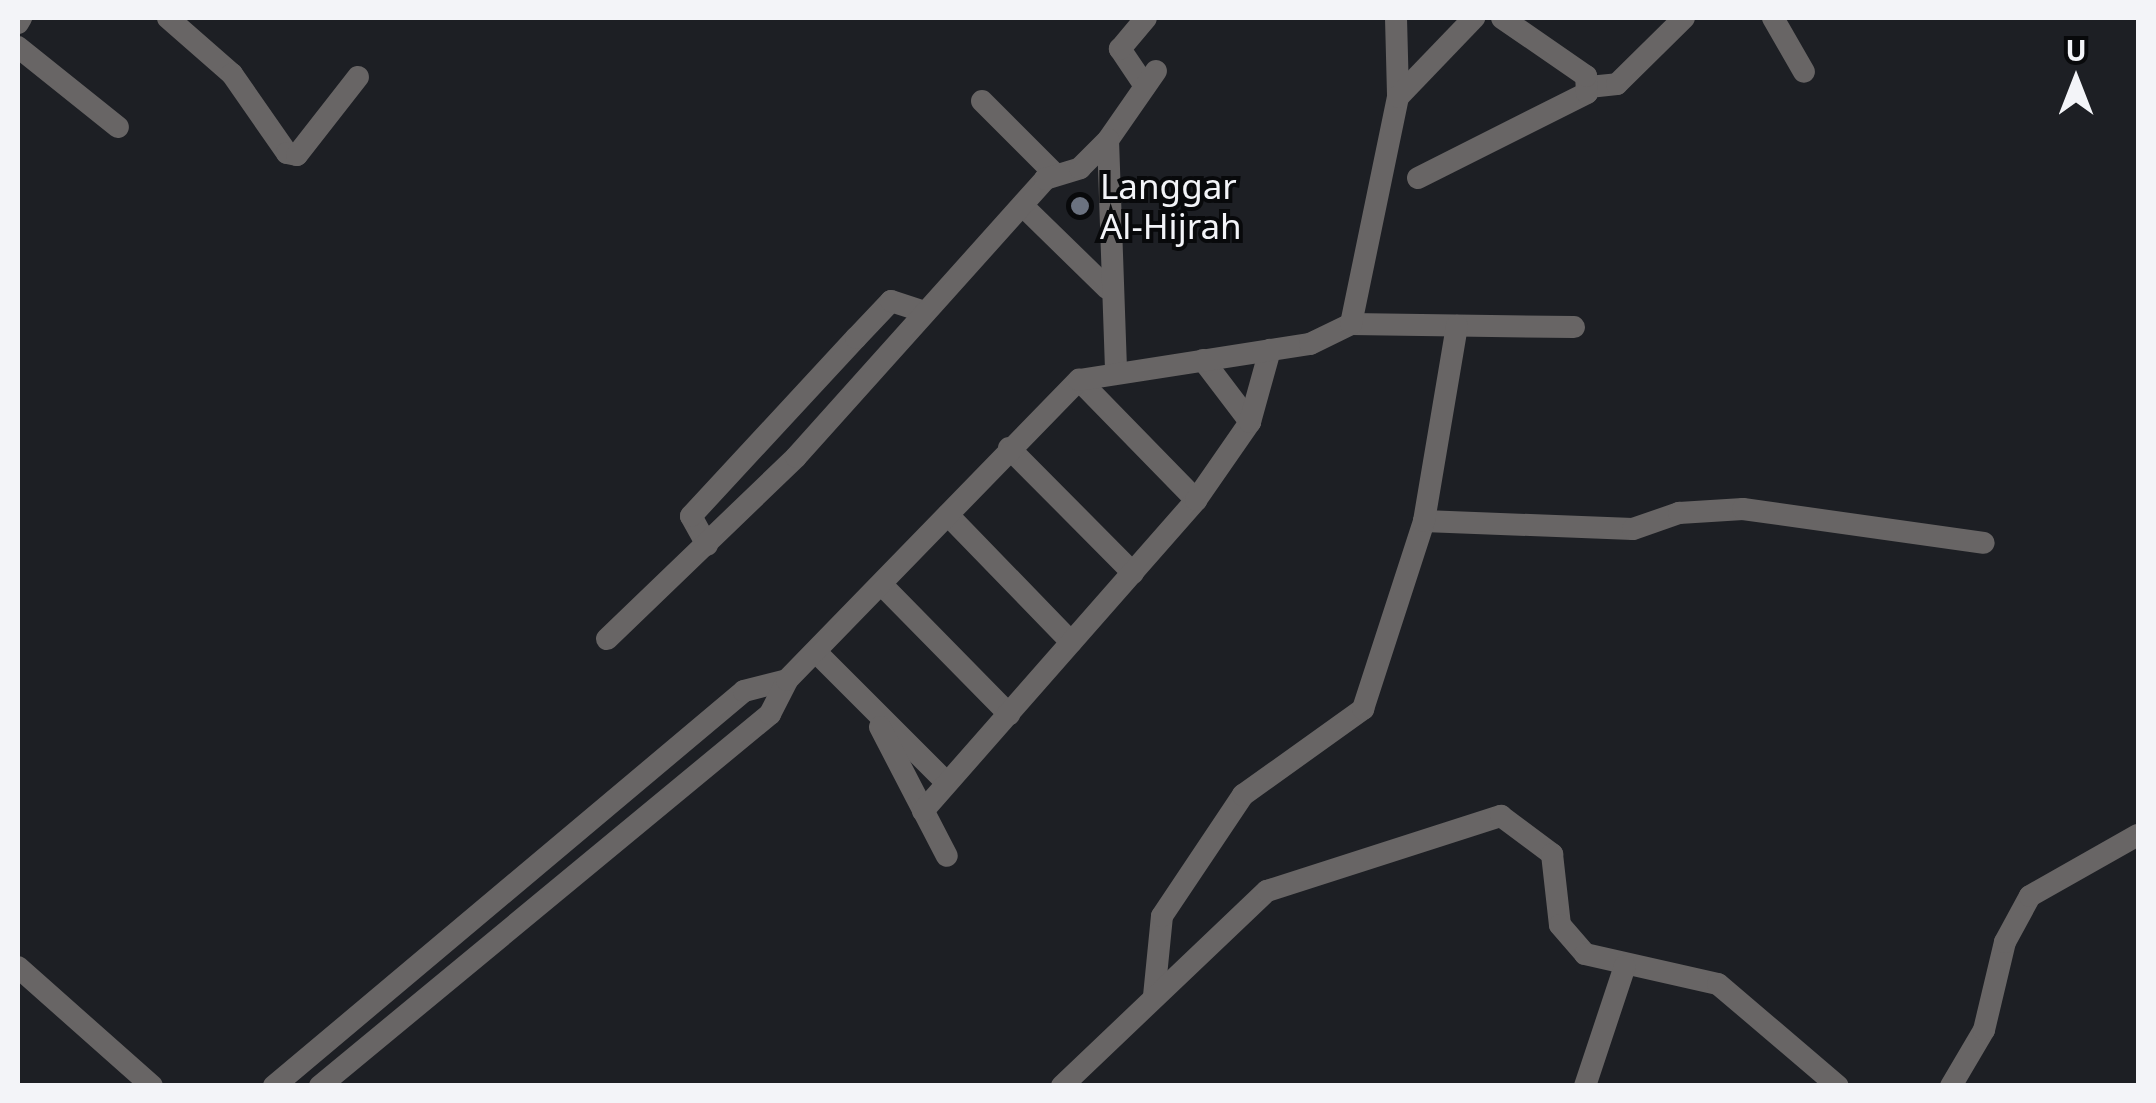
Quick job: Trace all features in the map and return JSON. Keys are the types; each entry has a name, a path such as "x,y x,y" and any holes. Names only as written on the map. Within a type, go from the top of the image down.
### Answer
{"street":[{"path":"168,18 232,74 287,153 297,154 358,77"},
{"path":"607,639 796,456 1025,208 1053,172 1080,168 1108,140 1151,79 1120,57 1146,18"},
{"path":"320,1086 770,714 787,680 817,654 1009,448 1079,380 1116,368 1270,350 1336,336 1351,324 1398,96 1396,18"},
{"path":"1502,18 1589,87"},
{"path":"1418,178 1558,113 1589,87 1618,84 1684,18"},
{"path":"1773,18 1804,72"},
{"path":"1398,96 1462,20"},
{"path":"18,47 118,127"},
{"path":"982,101 1053,172"},
{"path":"1108,140 1107,288 1116,368"},
{"path":"1025,208 1107,288"},
{"path":"707,545 691,516 818,379 891,301 925,312"},
{"path":"1351,324 1574,327"},
{"path":"1154,996 1162,916 1243,794 1363,709 1424,520 1456,326"},
{"path":"923,811 1196,500 1250,422 1270,350"},
{"path":"1202,360 1250,422"},
{"path":"818,379 845,402"},
{"path":"1079,380 1196,500"},
{"path":"769,434 796,456"},
{"path":"1009,448 1133,573"},
{"path":"1424,520 1633,529 1679,513 1742,509 1984,543"},
{"path":"948,515 1070,642"},
{"path":"883,586 1009,714"},
{"path":"817,654 946,782"},
{"path":"274,1086 744,690 787,680"},
{"path":"875,714 947,856"},
{"path":"1062,1086 1267,891 1487,817 1542,840 1552,854 1560,925 1585,954 1718,984 1838,1086"},
{"path":"1950,1086 1984,1030 2004,942 2030,896 2138,835"},
{"path":"1585,1086 1625,966"},
{"path":"18,967 152,1086"}],"place":[{"name":"Langgar Al-Hijrah","path":"1080,206"}]}
